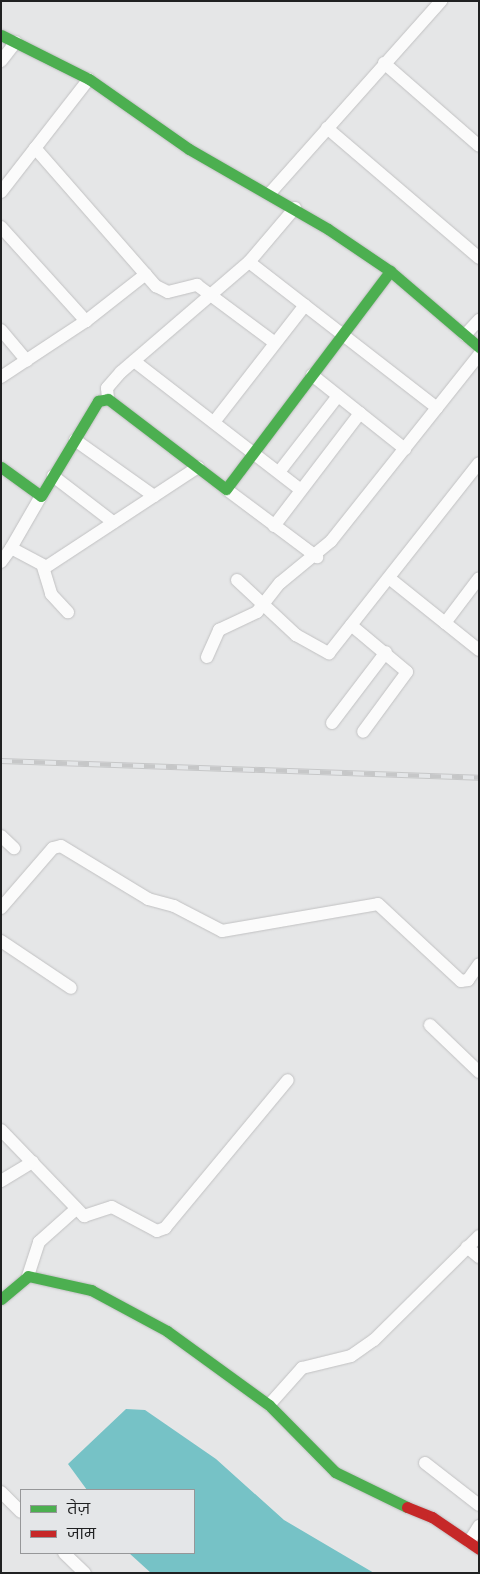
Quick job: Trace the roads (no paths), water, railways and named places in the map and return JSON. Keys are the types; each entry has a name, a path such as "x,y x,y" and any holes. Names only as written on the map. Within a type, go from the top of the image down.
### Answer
{"street":[{"path":"271,192 384,62 441,1"},
{"path":"1,35 89,79 189,149 271,192 390,272 479,347"},
{"path":"1,61 16,42"},
{"path":"384,62 479,146"},
{"path":"1,192 89,79"},
{"path":"327,128 479,258"},
{"path":"35,148 162,290 194,284 275,343"},
{"path":"295,208 249,262 106,388 108,399 317,557"},
{"path":"1,227 86,321"},
{"path":"249,262 437,408"},
{"path":"226,489 390,272"},
{"path":"1,377 86,321 146,274"},
{"path":"214,422 305,305"},
{"path":"465,335 479,320"},
{"path":"1,330 27,361"},
{"path":"206,657 219,630 251,616 265,603 280,583 317,557 479,356"},
{"path":"134,362 302,490"},
{"path":"312,375 405,449"},
{"path":"279,472 338,396"},
{"path":"1,562 98,401 108,399"},
{"path":"274,526 360,413"},
{"path":"75,440 154,496"},
{"path":"237,580 265,603 296,635 328,653 479,463"},
{"path":"1,467 41,496"},
{"path":"43,567 198,467"},
{"path":"53,476 113,522"},
{"path":"11,548 43,567 51,594 68,612"},
{"path":"389,578 479,650"},
{"path":"445,622 479,578"},
{"path":"351,625 406,669 407,675 363,732"},
{"path":"332,723 386,652"},
{"path":"1,836 14,848"},
{"path":"1,908 53,848 61,846 148,899 174,906 222,931 378,904 461,981 468,980 479,964"},
{"path":"1,941 71,988"},
{"path":"430,1025 479,1072"},
{"path":"1,1130 76,1209 88,1216 112,1207 154,1231 165,1228 288,1080"},
{"path":"1,1181 33,1162"},
{"path":"1,1299 28,1276 39,1242 76,1209"},
{"path":"269,1405 302,1368 351,1356 374,1340 479,1236"},
{"path":"467,1247 479,1257"},
{"path":"28,1276 91,1290 152,1322 269,1405 335,1472 390,1502 432,1517 474,1546 479,1526"},
{"path":"425,1463 479,1505"},
{"path":"1,1492 20,1511"},
{"path":"65,1554 85,1573"}],"water":[{"path":"126,1409 145,1410 216,1459 284,1520 374,1573 151,1573 130,1554 195,1554 195,1489 86,1489 68,1464"}],"railway":[{"path":"1,761 479,778"}]}
